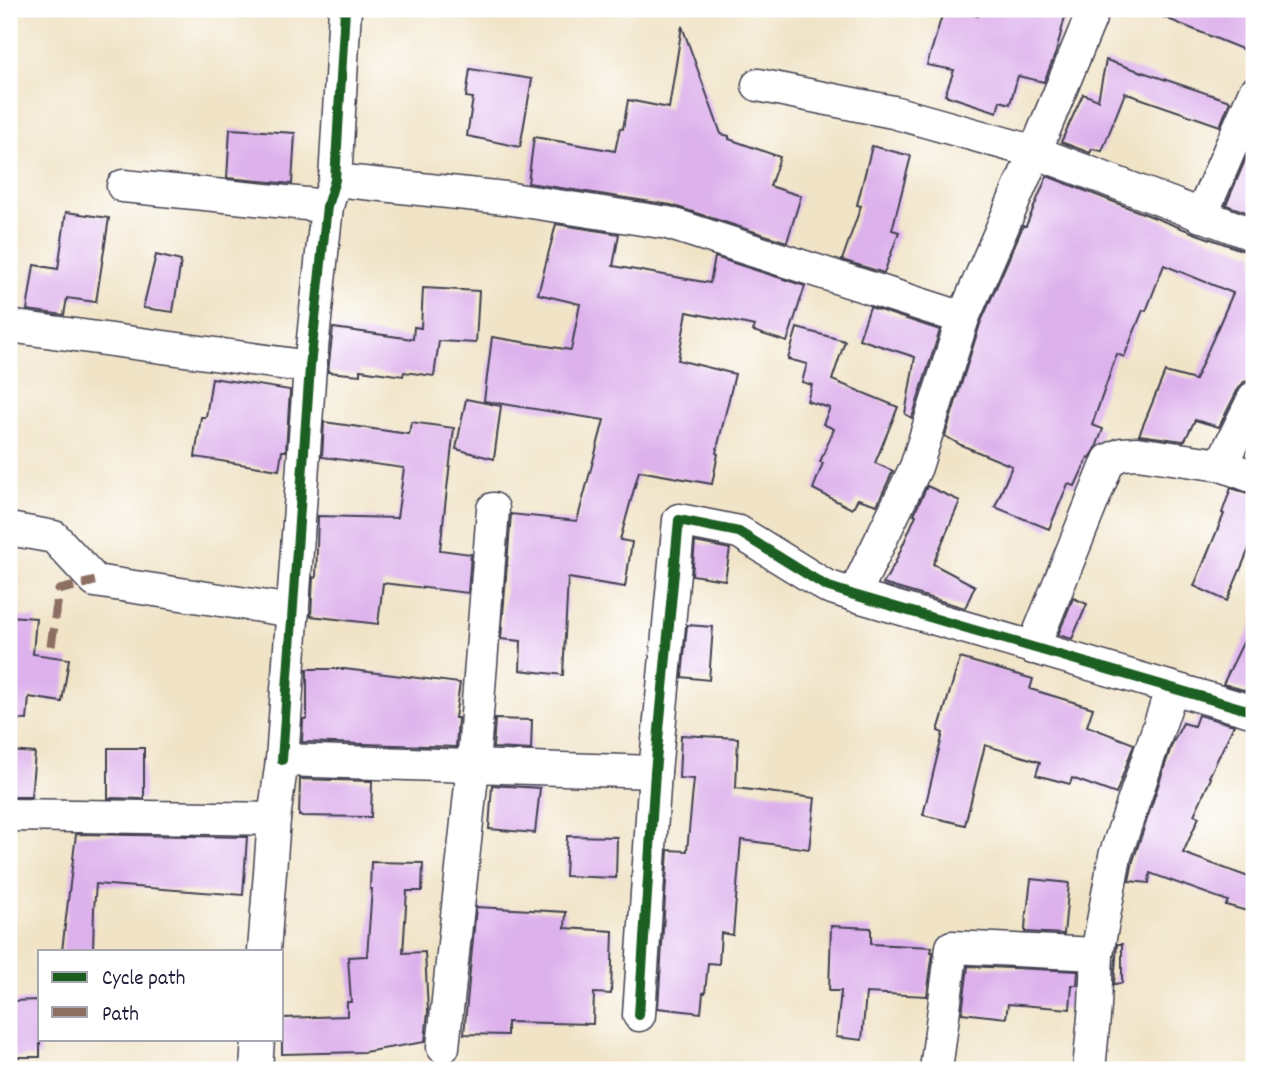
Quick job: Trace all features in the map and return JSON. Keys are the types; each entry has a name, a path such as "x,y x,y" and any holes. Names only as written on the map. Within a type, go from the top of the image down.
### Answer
{"street":[{"path":"264,950 274,819 282,760 310,367 331,193 345,9"},
{"path":"854,595 916,467 963,318 1094,9"},
{"path":"758,85 893,112 1035,152 1254,235"},
{"path":"1201,216 1254,93"},
{"path":"123,186 505,198 668,223 963,318"},
{"path":"9,326 310,367"},
{"path":"1221,465 1254,398"},
{"path":"1033,648 1110,460 1122,454 1137,453 1221,465 1254,477"},
{"path":"443,1047 473,766 493,509"},
{"path":"639,1015 654,772 679,520 739,532 826,586 1254,712"},
{"path":"9,529 54,537 95,581 293,611"},
{"path":"1089,1070 1097,954 1115,856 1172,688"},
{"path":"282,760 654,772"},
{"path":"9,815 274,819"},
{"path":"936,1070 952,947 1097,954"},
{"path":"256,1070 258,1040"}],"building":[{"path":"944,9 978,16 980,9 1000,9 1028,16 1029,9 1067,9 1056,52 1044,82 1018,76 1010,104 1000,101 997,112 945,95 954,70 927,65"},
{"path":"1254,9 1254,54 1146,10"},
{"path":"682,26 721,134 780,157 770,186 801,196 787,242 671,205 528,183 534,137 615,151 620,128 623,129 628,100 669,108"},
{"path":"1106,60 1230,101 1220,126 1125,93 1102,151 1092,149 1090,153 1061,142 1083,94 1098,100"},
{"path":"470,69 532,79 520,147 467,136 473,98 466,97"},
{"path":"230,129 295,133 292,184 227,178"},
{"path":"1254,139 1254,215 1226,205"},
{"path":"872,146 911,156 892,230 899,232 884,273 842,260 861,206 857,205"},
{"path":"1047,176 1194,233 1254,253 1254,380 1244,382 1238,389 1219,427 1195,420 1183,441 1139,435 1165,372 1195,380 1233,293 1164,265 1124,357 1117,354 1092,425 1103,429 1095,450 1090,458 1088,457 1075,486 1068,484 1049,529 995,507 1012,466 945,436 980,324"},
{"path":"66,212 109,218 96,302 67,298 64,315 27,310 34,265 58,269"},
{"path":"556,224 619,234 613,266 710,283 715,257 805,286 787,342 753,331 755,326 687,312 678,360 735,374 716,453 718,454 712,484 639,471 620,540 632,542 625,587 568,578 563,675 520,670 521,641 501,639 511,514 577,521 604,420 484,401 492,337 571,350 580,304 538,294"},
{"path":"156,255 181,261 173,312 143,308"},
{"path":"423,288 479,291 476,343 439,341 434,376 404,372 403,376 360,370 360,375 328,372 333,328 413,339 414,327 421,328"},
{"path":"870,307 940,330 912,418 905,414 915,357 859,339"},
{"path":"797,328 845,341 832,380 898,407 875,463 893,471 877,505 858,499 852,509 813,489 823,463 820,462 834,429 823,424 830,408 807,401 812,385 802,382 807,364 788,359"},
{"path":"212,378 290,390 286,451 282,451 279,470 195,457 201,417 206,417"},
{"path":"466,399 501,406 494,459 456,449"},
{"path":"324,422 409,434 411,422 454,428 440,550 471,554 468,593 383,583 378,624 311,616 313,577 316,578 318,516 397,518 404,468 322,457"},
{"path":"927,486 960,501 933,564 975,586 965,608 883,584 895,563"},
{"path":"1231,488 1254,495 1254,537 1227,601 1194,586 1224,514 1222,513"},
{"path":"695,542 730,549 725,580 692,575"},
{"path":"1073,598 1087,604 1072,639 1058,635"},
{"path":"9,616 36,618 33,654 69,659 62,702 29,697 27,720 9,719"},
{"path":"1254,620 1254,693 1223,684"},
{"path":"687,625 713,627 709,680 682,677"},
{"path":"960,658 1033,679 1030,689 1093,708 1087,726 1134,744 1116,794 1072,778 1070,784 1036,775 1040,762 985,745 965,825 923,815 943,733 938,731"},
{"path":"307,669 344,669 460,683 455,718 458,718 456,747 302,742 303,719 307,719"},
{"path":"1198,715 1234,725 1209,777 1211,778 1194,815 1199,817 1183,853 1254,879 1254,913 1226,905 1228,901 1150,873 1149,883 1129,881 1133,861 1172,744 1183,723 1194,726"},
{"path":"495,719 532,720 531,750 493,748"},
{"path":"681,735 738,738 736,788 815,798 809,849 741,840 733,935 721,933 719,964 708,963 701,1013 658,1008 668,850 687,851 694,779 679,778"},
{"path":"108,748 144,748 144,799 108,798"},
{"path":"9,751 35,753 31,797 9,797"},
{"path":"300,779 372,781 371,817 299,816"},
{"path":"492,785 540,788 535,833 489,829"},
{"path":"76,834 247,837 243,895 96,884 93,950 62,950"},
{"path":"567,836 617,837 616,878 565,876"},
{"path":"371,862 423,863 422,891 407,891 403,953 425,952 428,1011 425,1042 364,1052 282,1054 284,1018 347,1016 347,1002 351,1002 348,957 367,956"},
{"path":"1031,879 1069,883 1064,934 1025,932"},
{"path":"476,907 566,912 565,928 613,931 611,994 594,993 593,1024 507,1022 507,1035 464,1034"},
{"path":"831,926 871,928 871,944 932,947 927,996 866,993 862,1040 836,1037 841,991 829,991"},
{"path":"1117,944 1122,944 1122,983 1114,984"},
{"path":"968,966 1078,971 1077,985 1072,985 1070,1009 1008,1004 1006,1018 962,1013"},
{"path":"38,1000 40,1057 9,1057 9,1001"}],"marked path":[{"path":"51,646 59,590 95,581"}],"cycle path":[{"path":"282,760 310,367 327,206 335,180 345,9"},
{"path":"639,1015 655,772 679,520 739,532 826,586 1254,712"}]}
